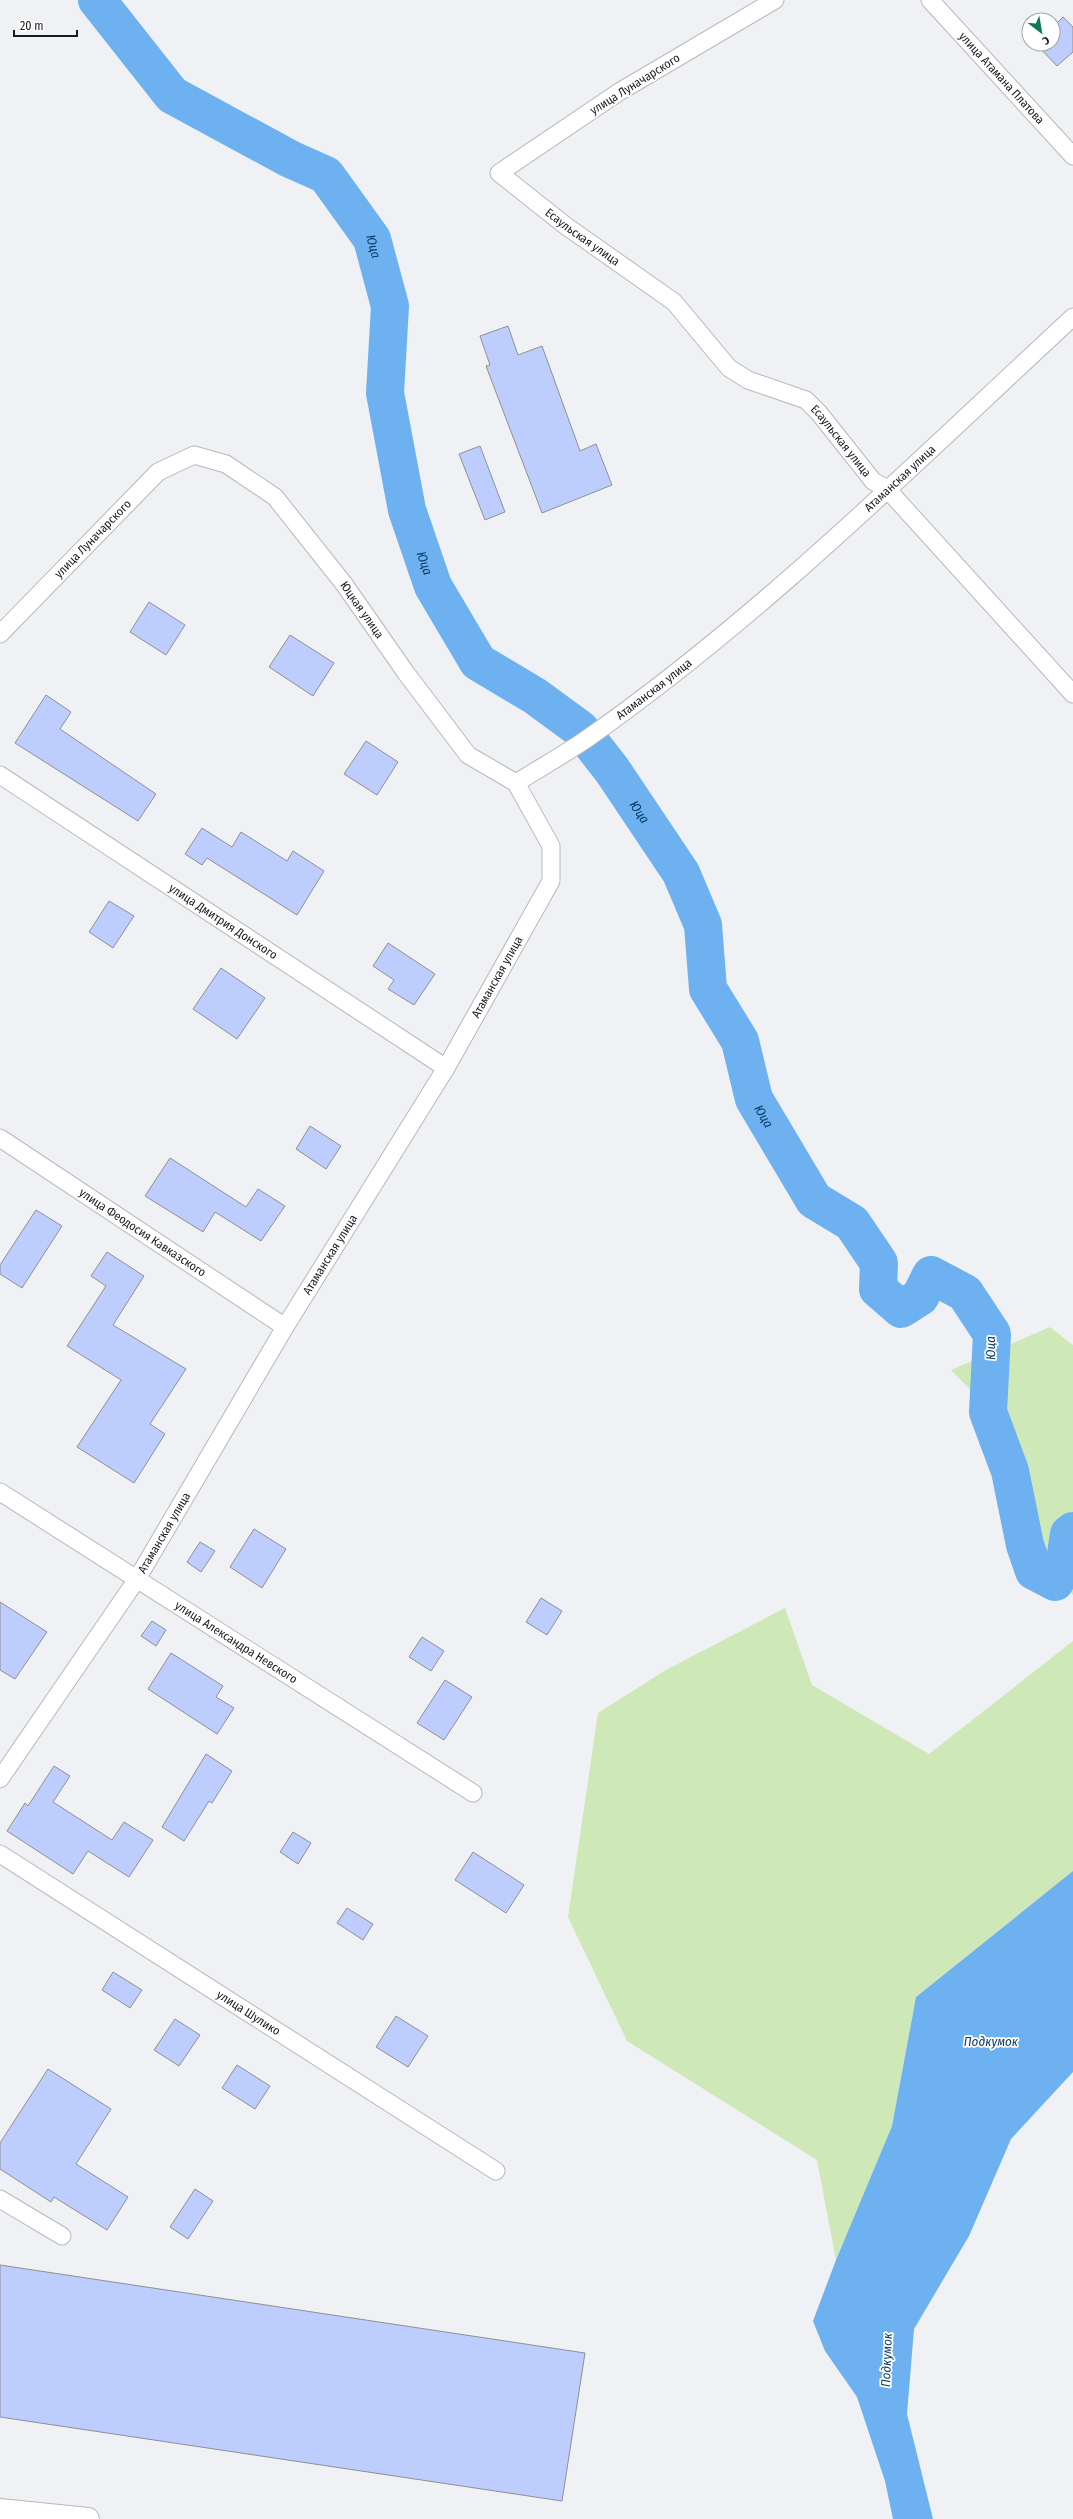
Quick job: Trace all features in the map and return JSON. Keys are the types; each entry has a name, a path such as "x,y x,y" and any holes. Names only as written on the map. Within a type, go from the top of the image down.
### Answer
{"main road":[{"path":"0,2510 88,2519"}],"street":[{"name":"улица Луначарского","path":"499,173 619,92 775,0"},
{"name":"улица Атамана Платова","path":"930,0 1073,156"},
{"name":"Есаульская улица","path":"499,173 566,226 674,302 729,368 748,380 806,400 819,412 873,481 888,489 1073,694"},
{"name":"Атаманская улица","path":"0,1779 137,1579 285,1327 446,1068 551,881 551,846 516,783 587,739 722,637 888,489 1073,317"},
{"name":"улица Луначарского","path":"0,634 158,472 194,455"},
{"name":"Юцкая улица","path":"194,455 226,464 275,497 344,584 406,673 468,755 516,783"},
{"name":"улица Дмитрия Донского","path":"0,775 446,1068"},
{"name":"улица Феодосия Кавказского","path":"0,1138 285,1327"},
{"name":"улица Александра Невского","path":"0,1492 473,1793"},
{"name":"улица Шулико","path":"0,1854 496,2171"},
{"path":"0,2199 62,2236"}],"green space":[{"path":"1050,1327 1073,1345 1073,1595 1045,1560 1031,1524 1018,1438 951,1370"},
{"path":"785,1608 812,1685 929,1754 1073,1641 1073,1871 916,1997 892,2126 836,2260 817,2160 627,2041 568,1917 598,1713 666,1670"}],"water":[{"name":"Подкумок","path":"1073,1871 1073,2072 1011,2139 969,2236 914,2329 907,2414 933,2519 893,2519 885,2481 857,2397 825,2351 813,2321 836,2260 892,2126 916,1997"}],"building":[{"path":"1063,17 1073,27 1073,52 1057,66 1044,52 1061,52 1061,19"},
{"path":"508,326 518,355 542,346 580,451 596,444 612,485 542,513 486,366 490,365 480,336"},
{"path":"480,446 505,512 485,520 459,454"},
{"path":"149,602 185,625 166,655 130,632"},
{"path":"290,635 334,663 313,696 269,667"},
{"path":"46,695 71,712 60,729 156,794 138,821 15,743"},
{"path":"366,741 398,762 377,795 344,774"},
{"path":"202,828 232,847 241,832 287,861 293,851 324,871 297,915 207,858 202,865 185,854"},
{"path":"109,901 134,916 113,948 89,932"},
{"path":"388,943 435,974 414,1005 388,989 394,980 373,966"},
{"path":"221,968 265,998 237,1039 193,1009"},
{"path":"310,1126 341,1146 326,1169 296,1149"},
{"path":"170,1158 246,1207 258,1189 285,1206 261,1241 215,1212 203,1232 145,1196"},
{"path":"36,1210 62,1226 22,1288 0,1274 0,1265"},
{"path":"107,1252 144,1276 113,1325 186,1369 150,1424 165,1434 134,1483 77,1447 121,1380 67,1346 106,1286 91,1276"},
{"path":"254,1529 286,1549 262,1588 230,1567"},
{"path":"200,1542 215,1551 201,1572 187,1562"},
{"path":"541,1598 562,1611 547,1635 526,1622"},
{"path":"0,1602 47,1632 15,1679 0,1670"},
{"path":"152,1621 166,1630 156,1646 141,1636"},
{"path":"422,1637 444,1651 431,1671 409,1657"},
{"path":"171,1653 223,1686 216,1697 234,1708 217,1734 148,1689"},
{"path":"445,1680 472,1697 444,1740 417,1723"},
{"path":"206,1754 232,1771 212,1803 209,1801 184,1841 162,1827"},
{"path":"54,1766 70,1776 53,1802 112,1840 124,1822 153,1840 129,1877 88,1851 73,1874 7,1831 25,1803 28,1806"},
{"path":"293,1832 311,1843 298,1864 280,1852"},
{"path":"473,1852 524,1885 506,1913 455,1880"},
{"path":"347,1908 373,1924 363,1940 337,1923"},
{"path":"113,1972 142,1990 130,2008 102,1990"},
{"path":"396,2016 428,2036 408,2067 376,2047"},
{"path":"175,2019 200,2035 179,2066 154,2050"},
{"path":"237,2065 270,2086 255,2109 222,2088"},
{"path":"48,2069 111,2109 76,2164 128,2197 107,2230 54,2197 51,2202 0,2169 0,2143"},
{"path":"195,2189 213,2201 188,2239 170,2227"},
{"path":"0,2265 585,2353 562,2501 0,2417"}],"waterway":[{"name":"Юца","path":"97,0 172,95 290,159 326,175 372,239 390,306 385,393 407,510 433,586 478,662 535,696 580,729 612,770 681,873 703,925 708,989 740,1041 754,1099 814,1200 852,1223 879,1263 878,1289 901,1309 920,1297 931,1275 965,1293 992,1334 988,1412 1010,1471 1025,1545 1034,1571 1055,1582 1064,1567 1069,1534 1073,1531"}]}
